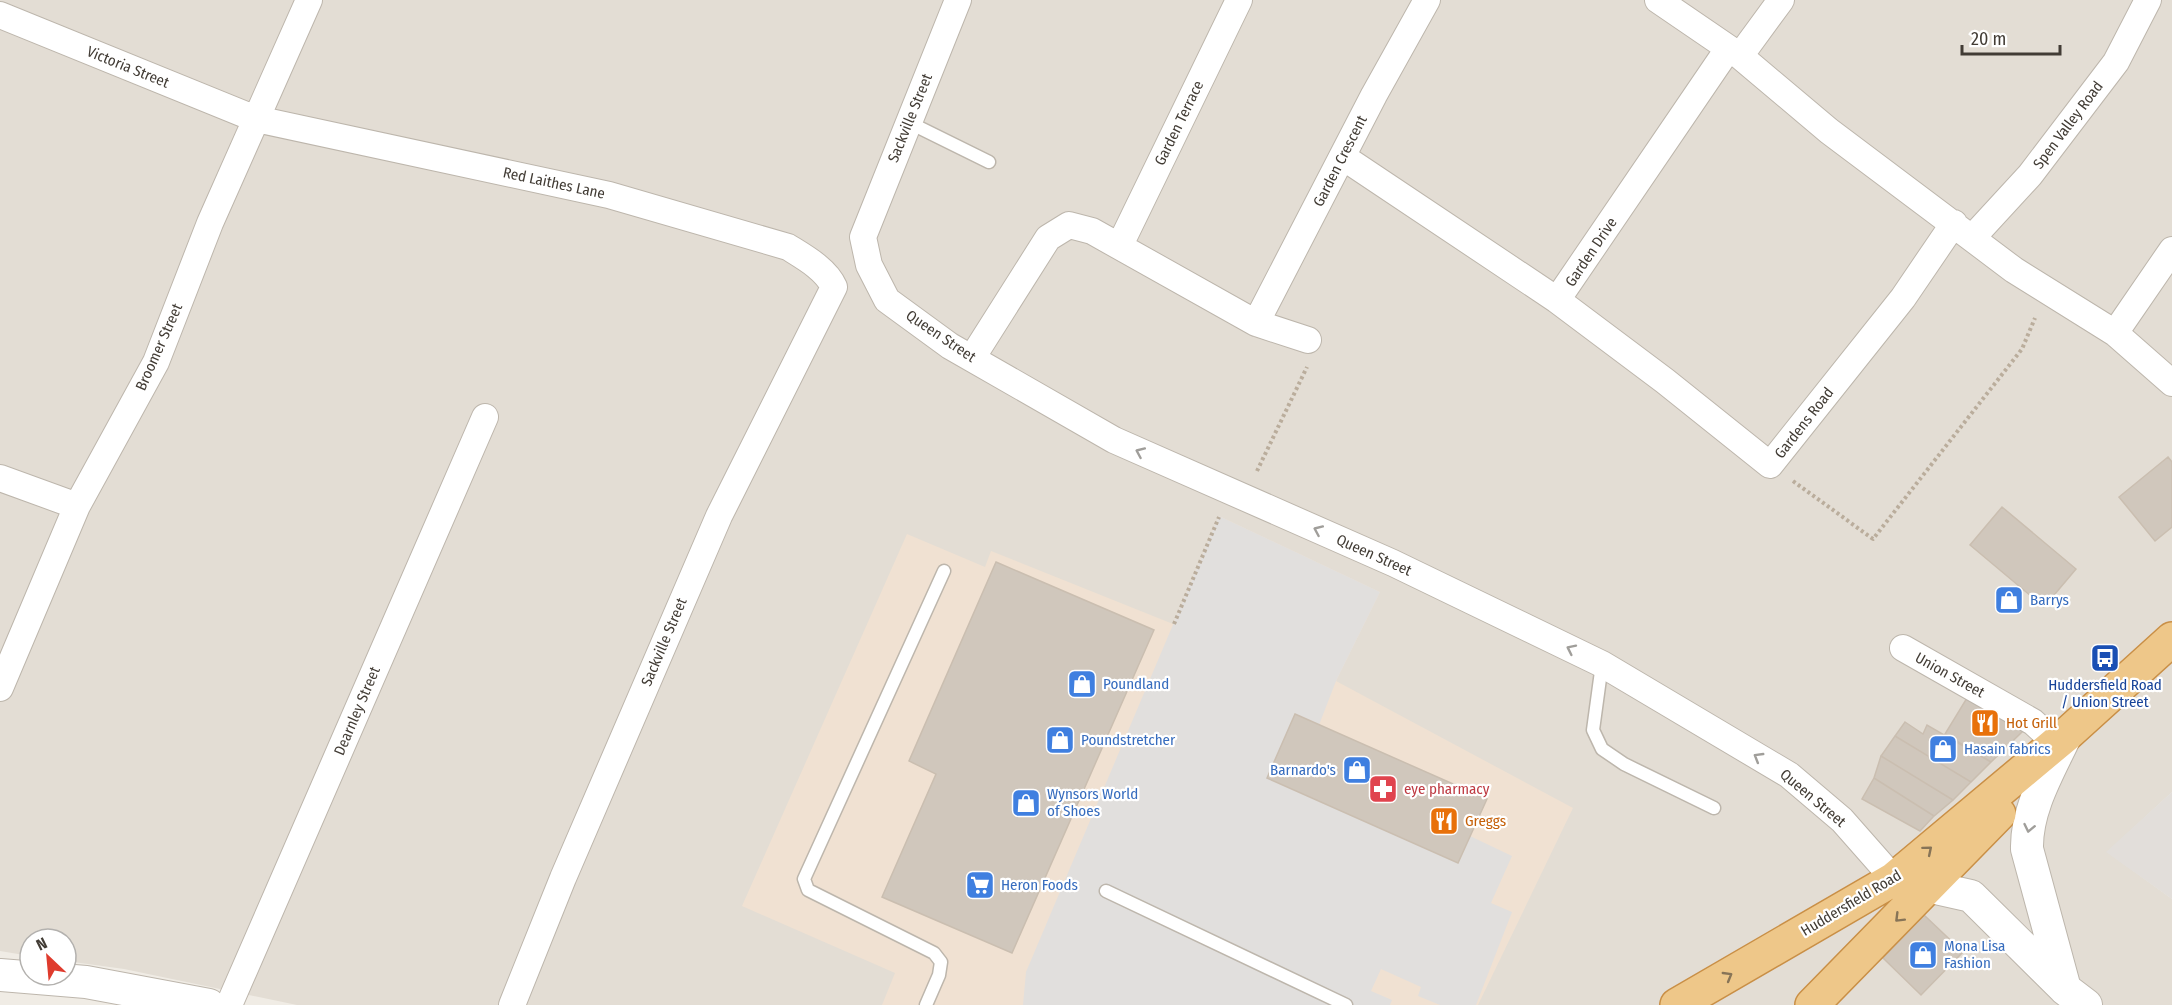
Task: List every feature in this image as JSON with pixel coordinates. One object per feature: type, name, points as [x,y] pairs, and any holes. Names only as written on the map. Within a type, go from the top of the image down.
[{"type":"highway","name":"Huddersfield Road","points":[[1692,1003],[1894,879],[2061,739],[2172,639]]},
{"type":"highway","name":"Huddersfield Road","points":[[1812,1005],[2020,791],[2061,739]]},
{"type":"street","name":"Broomer Street","points":[[0,688],[77,506],[156,362],[210,223],[309,0]]},
{"type":"street","name":"Sackville Street","points":[[863,237],[958,0]]},
{"type":"street","name":"Garden Terrace","points":[[1120,245],[1239,0]]},
{"type":"street","name":"Garden Crescent","points":[[1256,323],[1374,95],[1427,0]]},
{"type":"street","points":[[1658,0],[1734,53],[1829,131],[2014,270],[2115,333],[2172,383]]},
{"type":"street","points":[[1734,53],[1780,0]]},
{"type":"street","name":"Spen Valley Road","points":[[1963,231],[2030,175],[2116,62],[2148,0]]},
{"type":"street","name":"Victoria Street","points":[[0,15],[256,119]]},
{"type":"street","name":"Garden Drive","points":[[1343,157],[1557,300],[1734,53]]},
{"type":"street","name":"Red Laithes Lane","points":[[256,119],[632,201],[788,247],[811,262],[831,280],[834,287]]},
{"type":"street","points":[[972,358],[1047,238],[1069,225],[1092,231],[1120,245],[1256,323],[1308,340]]},
{"type":"street","name":"Gardens Road","points":[[1557,300],[1665,381],[1770,465],[1903,298],[1963,231]]},
{"type":"street","name":"Queen Street","points":[[863,237],[869,265],[887,300],[950,346],[1114,440],[1393,563],[1602,664],[1789,775],[1842,820],[1894,879]]},
{"type":"street","points":[[2115,333],[2172,250]]},
{"type":"street","name":"Sackville Street","points":[[512,1005],[563,878],[719,516],[834,287]]},
{"type":"street","name":"Dearnley Street","points":[[229,1005],[484,417]]},
{"type":"street","points":[[0,478],[77,506]]},
{"type":"street","name":"Union Street","points":[[1903,648],[2061,739]]},
{"type":"street","points":[[2061,739],[2034,804],[2026,838],[2027,849],[2076,997]]},
{"type":"street","points":[[1894,879],[1971,896],[2076,997]]},
{"type":"street","points":[[0,975],[86,982],[209,1005]]},
{"type":"lane","points":[[908,122],[989,162]]},
{"type":"lane","points":[[926,1005],[939,975],[941,962],[934,953],[808,890],[804,879],[944,571]]},
{"type":"lane","points":[[1602,664],[1593,730],[1602,749],[1624,764],[1714,808]]},
{"type":"lane","points":[[1106,891],[1346,1005]]},
{"type":"path","points":[[1770,465],[1873,539],[2022,349],[2048,291]]},
{"type":"path","points":[[1174,624],[1219,516],[1244,498],[1308,364],[1308,340]]},
{"type":"shaded area","points":[[0,0],[2172,0],[2172,792],[2107,852],[2172,899],[2172,1005],[297,1005],[124,969],[78,963],[78,927],[18,927],[18,954],[0,951]]},
{"type":"shaded area","points":[[1219,516],[1380,592],[1336,681],[1573,808],[1478,1005],[882,1005],[895,973],[742,906],[907,534],[985,567],[991,551],[1173,624]]},
{"type":"shaded area","points":[[1219,516],[1380,592],[1336,681],[1319,725],[1295,715],[1267,778],[1458,863],[1470,836],[1512,856],[1491,903],[1512,912],[1476,1005],[1440,1005],[1418,996],[1421,987],[1381,969],[1371,991],[1392,1000],[1390,1005],[1023,1005],[1026,972]]},
{"type":"shaded area","points":[[2172,792],[2172,899],[2106,852]]},
{"type":"building","points":[[2168,457],[2172,462],[2172,527],[2155,541],[2119,497]]},
{"type":"building","points":[[2002,507],[2076,569],[2044,607],[1970,545]]},
{"type":"building","points":[[996,562],[1154,630],[1012,953],[882,897],[936,774],[909,761]]},
{"type":"building","name":"Hot Grill","points":[[1970,693],[2025,729],[1991,762],[1945,734]]},
{"type":"building","points":[[1295,714],[1487,799],[1458,863],[1267,778]]},
{"type":"building","name":"Hasain fabrics","points":[[1905,722],[1923,734],[1927,725],[1991,762],[1971,782],[1895,736]]},
{"type":"building","points":[[1895,736],[1971,782],[1953,800],[1881,756]]},
{"type":"building","points":[[1881,756],[1953,800],[1934,816],[1874,778]]},
{"type":"building","points":[[1874,778],[1934,816],[1920,831],[1862,799]]},
{"type":"building","name":"Mona Lisa Fashion","points":[[1924,915],[1963,952],[1921,995],[1883,958]]},
{"type":"place","name":"Barrys","points":[[2009,600]]},
{"type":"place","name":"Huddersfield Road / Union Street","points":[[2105,658]]},
{"type":"place","name":"Poundland","points":[[1082,684]]},
{"type":"place","name":"Hot Grill","points":[[1985,723]]},
{"type":"place","name":"Poundstretcher","points":[[1060,740]]},
{"type":"place","name":"Hasain fabrics","points":[[1943,749]]},
{"type":"place","name":"Barnardo's","points":[[1357,770]]},
{"type":"place","name":"eye pharmacy","points":[[1383,789]]},
{"type":"place","name":"Wynsors World of Shoes","points":[[1026,803]]},
{"type":"place","name":"Greggs","points":[[1444,821]]},
{"type":"place","name":"Heron Foods","points":[[980,885]]},
{"type":"place","name":"Mona Lisa Fashion","points":[[1923,955]]}]
